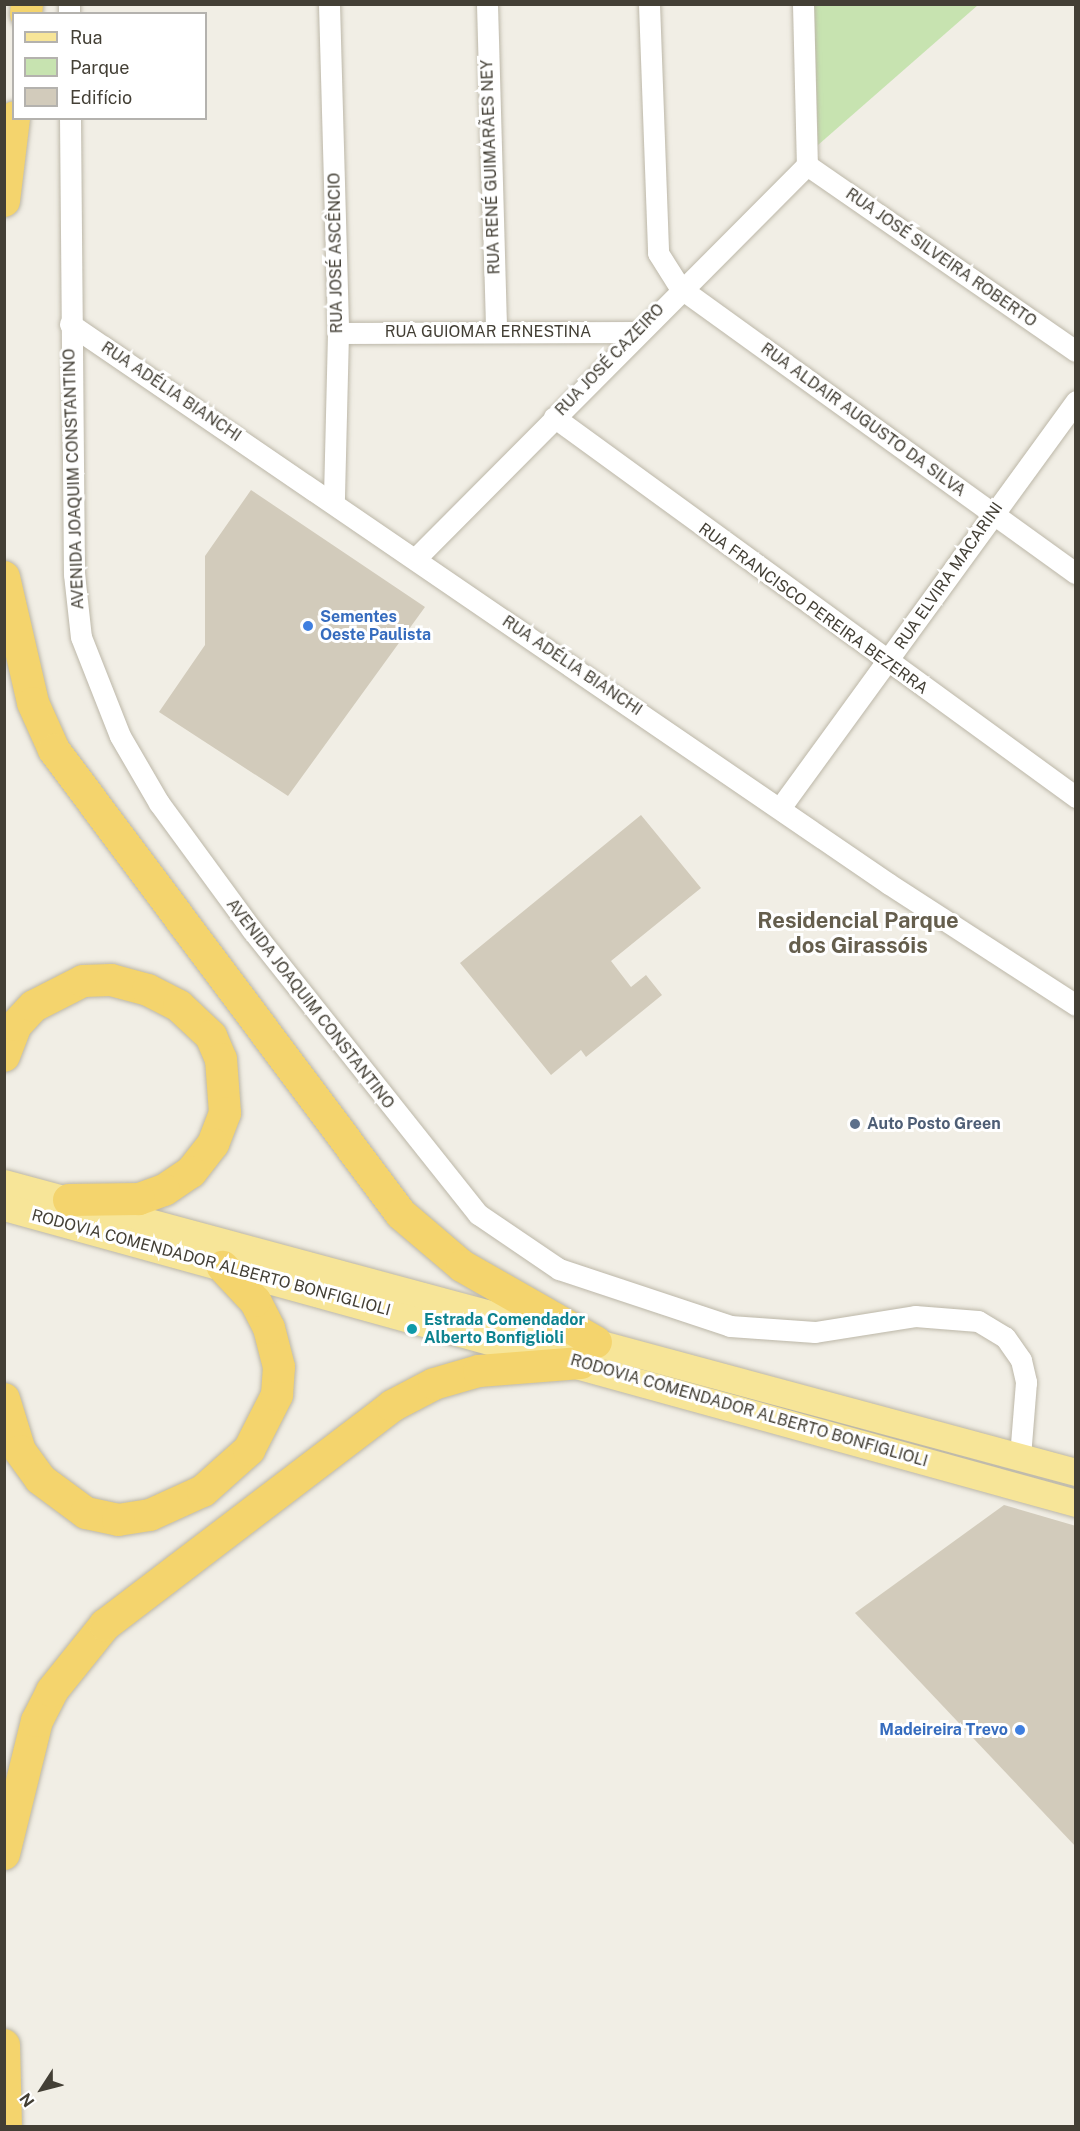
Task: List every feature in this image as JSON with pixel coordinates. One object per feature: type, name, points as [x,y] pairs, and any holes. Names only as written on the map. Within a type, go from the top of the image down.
[{"type":"highway","points":[[4,201],[14,120]]},
{"type":"highway","points":[[4,577],[33,703],[54,750],[393,1204],[462,1266],[589,1352]]},
{"type":"highway","points":[[4,1056],[16,1025],[34,1006],[83,981],[111,980],[148,990],[179,1006],[211,1036],[221,1059],[225,1113],[213,1144],[191,1172],[164,1190],[139,1199],[69,1200]]},
{"type":"highway","points":[[4,1399],[20,1451],[40,1479],[86,1513],[118,1520],[150,1515],[203,1491],[249,1450],[277,1395],[279,1367],[269,1328],[255,1301],[223,1267]]},
{"type":"highway","points":[[4,1854],[37,1722],[52,1691],[105,1625],[392,1406],[434,1384],[479,1371],[589,1352]]},
{"type":"highway","points":[[4,2044],[6,2127]]},
{"type":"main road","name":"RODOVIA COMENDADOR ALBERTO BONFIGLIOLI","points":[[4,1183],[589,1352],[1076,1503]]},
{"type":"main road","name":"RODOVIA COMENDADOR ALBERTO BONFIGLIOLI","points":[[4,1207],[223,1267],[589,1352],[1076,1472]]},
{"type":"street","name":"RUA JOSÉ ASCÊNCIO","points":[[329,4],[338,333],[334,502]]},
{"type":"street","name":"RUA RENÉ GUIMARÃES NEY","points":[[487,4],[496,329]]},
{"type":"street","points":[[649,4],[658,253],[680,288]]},
{"type":"street","points":[[803,4],[807,165]]},
{"type":"street","name":"AVENIDA JOAQUIM CONSTANTINO","points":[[70,120],[74,574],[81,637],[96,682],[159,803],[452,1186],[478,1214],[559,1269],[730,1326],[815,1332],[915,1316],[978,1321],[1005,1337],[1021,1360],[1026,1382],[1020,1457]]},
{"type":"street","name":"RUA JOSÉ CAZEIRO","points":[[415,559],[680,288],[807,165]]},
{"type":"street","name":"RUA JOSÉ SILVEIRA ROBERTO","points":[[807,165],[1076,351]]},
{"type":"street","name":"RUA ALDAIR AUGUSTO DA SILVA","points":[[680,288],[1076,574]]},
{"type":"street","name":"RUA ADÉLIA BIANCHI","points":[[70,324],[780,808],[1076,1005]]},
{"type":"street","name":"RUA GUIOMAR ERNESTINA","points":[[338,333],[496,329],[638,332]]},
{"type":"street","name":"RUA ELVIRA MACARINI","points":[[780,808],[887,665],[1076,401]]},
{"type":"street","name":"RUA FRANCISCO PEREIRA BEZERRA","points":[[554,417],[887,665],[1076,798]]},
{"type":"green space","points":[[814,4],[978,4],[978,5],[818,145]]},
{"type":"building","name":"Sementes Oeste Paulista","points":[[251,490],[425,607],[288,796],[159,712],[205,645],[205,556]]},
{"type":"building","points":[[641,815],[701,888],[611,961],[631,987],[646,975],[662,995],[586,1057],[581,1050],[551,1075],[460,963]]},
{"type":"building","name":"Madeireira Trevo","points":[[1004,1505],[1076,1526],[1076,1847],[855,1613]]},
{"type":"place","name":"Sementes Oeste Paulista","points":[[308,626]]},
{"type":"place","name":"Auto Posto Green","points":[[855,1124]]},
{"type":"place","name":"Estrada Comendador Alberto Bonfiglioli","points":[[412,1329]]},
{"type":"place","name":"Madeireira Trevo","points":[[1020,1730]]},
{"type":"district","name":"Residencial Parque dos Girassóis","points":[[858,932]]}]
